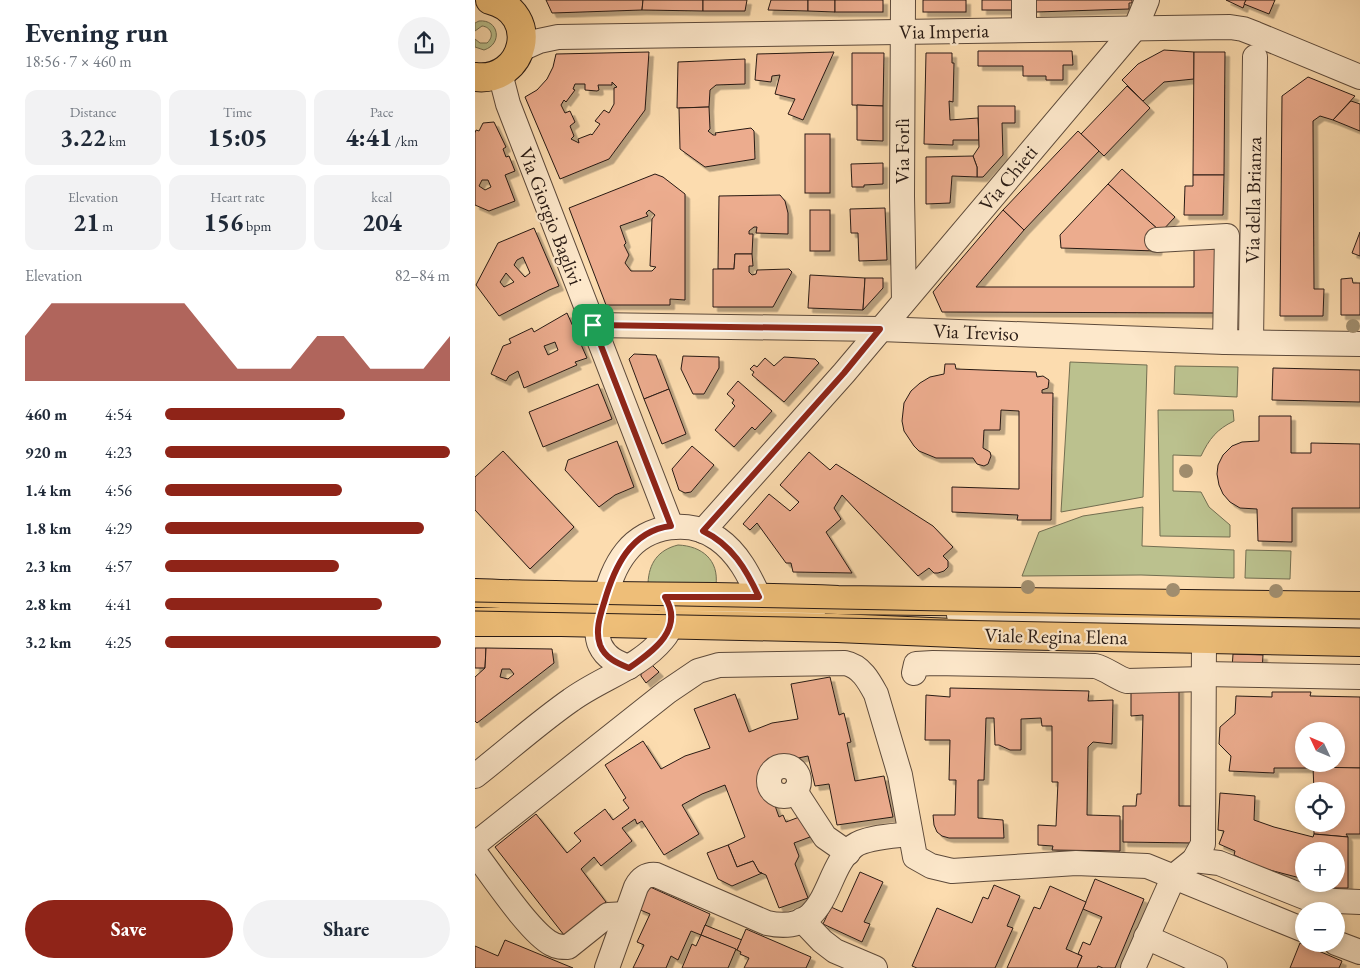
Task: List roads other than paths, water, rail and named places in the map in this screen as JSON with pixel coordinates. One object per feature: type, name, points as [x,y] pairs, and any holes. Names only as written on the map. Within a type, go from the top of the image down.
[{"type":"main road","points":[[481,82],[514,61],[521,49],[522,34],[519,8],[505,6],[490,0]]},
{"type":"main road","points":[[475,593],[602,610],[756,612]]},
{"type":"main road","name":"Viale Regina Elena","points":[[756,612],[838,600],[1360,606]]},
{"type":"main road","points":[[475,622],[561,622],[602,610]]},
{"type":"main road","name":"Viale Regina Elena","points":[[756,612],[837,628],[1001,635],[1360,642]]},
{"type":"street","name":"Via Forlì","points":[[903,0],[903,301]]},
{"type":"street","points":[[1024,0],[1024,30]]},
{"type":"street","name":"Via Chieti","points":[[703,531],[844,373],[1136,27],[1147,0]]},
{"type":"street","name":"Via Imperia","points":[[521,49],[539,41],[558,37],[1230,27],[1243,29],[1360,77]]},
{"type":"street","name":"Via della Brianza","points":[[1251,342],[1255,57]]},
{"type":"street","name":"Via Giorgio Baglivi","points":[[481,82],[508,104],[671,526]]},
{"type":"street","points":[[1157,240],[1227,236],[1225,342]]},
{"type":"street","name":"Via Treviso","points":[[593,325],[880,329],[1225,342],[1360,344]]},
{"type":"street","points":[[629,668],[616,662],[605,652],[599,641],[602,610],[614,572],[627,551],[645,537],[665,527],[688,526],[717,538],[735,555],[749,575],[756,612]]},
{"type":"street","points":[[475,606],[602,610]]},
{"type":"street","points":[[475,776],[571,700],[595,685],[629,668],[643,658],[668,632],[669,611]]},
{"type":"street","name":"Viale Regina Elena","points":[[756,612],[1360,623]]},
{"type":"street","points":[[1133,968],[1173,876],[1194,860],[1203,844],[1204,639]]},
{"type":"street","points":[[475,844],[682,682],[707,668],[719,665],[740,664],[838,662],[851,664],[859,670],[876,694],[900,774],[915,858],[931,866],[952,871],[1075,862],[1147,866],[1295,926]]},
{"type":"street","points":[[914,673],[916,664],[933,663],[1095,666],[1104,668],[1117,678],[1127,681],[1204,677],[1360,678]]},
{"type":"street","points":[[795,791],[825,837],[848,853]]},
{"type":"street","points":[[607,968],[639,881],[643,877],[651,874],[656,875],[767,923],[775,925],[787,924],[802,920],[819,906],[839,866],[851,848],[863,841],[910,834]]},
{"type":"street","points":[[475,853],[533,928],[552,944],[567,947],[608,915],[626,914]]},
{"type":"street","points":[[1194,860],[1219,863],[1305,897],[1328,902]]},
{"type":"street","points":[[1345,902],[1360,902]]},
{"type":"street","points":[[1345,910],[1360,918]]},
{"type":"street","points":[[802,920],[822,941],[835,951],[875,968]]},
{"type":"street","points":[[1146,937],[1215,968]]},
{"type":"street","points":[[1345,946],[1360,952]]},
{"type":"tram line","points":[[475,602],[1360,619]]},
{"type":"tram line","points":[[475,611],[1360,628]]}]
